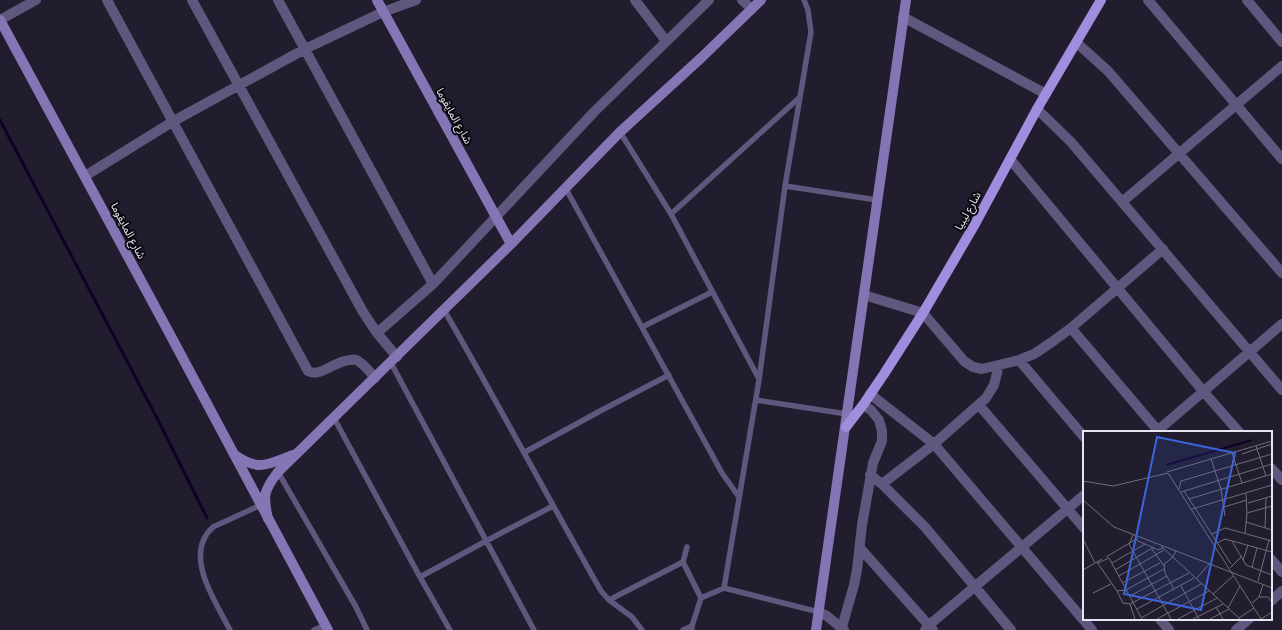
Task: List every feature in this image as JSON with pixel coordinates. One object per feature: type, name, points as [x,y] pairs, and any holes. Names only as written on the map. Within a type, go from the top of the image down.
[{"type":"main road","name":"شارع المايقوما","points":[[377,0],[511,244]]},
{"type":"main road","points":[[268,519],[265,494],[267,486],[278,472],[511,244],[620,132],[761,0]]},
{"type":"main road","points":[[816,630],[906,0]]},
{"type":"main road","name":"شارع ليبيا","points":[[846,427],[863,405],[923,313],[975,224],[1037,109],[1101,0]]},
{"type":"main road","name":"شارع المايقوما","points":[[0,20],[179,349],[326,628]]},
{"type":"main road","points":[[234,454],[244,462],[261,466],[296,455]]},
{"type":"street","points":[[0,20],[36,0]]},
{"type":"street","points":[[107,0],[308,371],[318,373],[346,360],[356,360],[375,378]]},
{"type":"street","points":[[192,0],[363,312],[394,360]]},
{"type":"street","points":[[278,0],[433,284]]},
{"type":"street","points":[[85,176],[172,122],[238,85],[306,49],[383,12],[416,0]]},
{"type":"street","points":[[635,0],[666,41]]},
{"type":"street","points":[[377,334],[433,284],[595,111],[709,0]]},
{"type":"street","points":[[742,0],[752,9]]},
{"type":"street","points":[[1148,0],[1282,159]]},
{"type":"street","points":[[1247,0],[1282,42]]},
{"type":"street","points":[[903,17],[1046,94]]},
{"type":"street","points":[[1077,43],[1108,71],[1282,272]]},
{"type":"street","points":[[1122,202],[1282,66]]},
{"type":"street","points":[[1037,109],[1071,142],[1282,390]]},
{"type":"street","points":[[1010,159],[1203,391],[1238,431]]},
{"type":"street","points":[[864,296],[923,313],[964,361],[973,367],[982,369],[1019,360],[1034,354],[1071,328],[1163,249]]},
{"type":"street","points":[[1159,431],[1203,391],[1282,324]]},
{"type":"street","points":[[1071,328],[1157,431]]},
{"type":"street","points":[[1019,360],[1083,436]]},
{"type":"street","points":[[882,484],[934,444],[986,398],[994,385],[999,365]]},
{"type":"street","points":[[870,394],[934,444],[1083,620]]},
{"type":"street","points":[[819,612],[827,616],[843,629],[854,585],[870,475],[882,441],[882,431],[879,420],[871,410],[863,405]]},
{"type":"street","points":[[979,405],[1083,527]]},
{"type":"street","points":[[1272,469],[1282,480]]},
{"type":"street","points":[[870,475],[882,484],[925,527],[1011,630]]},
{"type":"street","points":[[860,548],[929,628],[974,587],[1083,496]]},
{"type":"street","points":[[1272,560],[1282,572]]},
{"type":"street","points":[[1272,600],[1282,591]]},
{"type":"street","points":[[1083,620],[1092,630]]},
{"type":"street","points":[[1161,620],[1169,630]]},
{"type":"street","points":[[1236,630],[1246,623]]},
{"type":"lane","points":[[724,588],[756,400],[785,186],[811,32],[808,10],[804,0]]},
{"type":"lane","points":[[671,214],[800,97]]},
{"type":"lane","points":[[620,132],[671,214],[759,380]]},
{"type":"lane","points":[[785,186],[877,200]]},
{"type":"lane","points":[[566,189],[722,473],[739,497]]},
{"type":"lane","points":[[642,327],[712,292]]},
{"type":"lane","points":[[444,310],[525,452],[553,506],[601,591],[632,617],[642,630]]},
{"type":"lane","points":[[394,360],[534,630]]},
{"type":"lane","points":[[525,452],[669,375]]},
{"type":"lane","points":[[756,400],[847,414]]},
{"type":"lane","points":[[334,418],[449,628],[443,630]]},
{"type":"lane","points":[[278,472],[356,607],[367,630]]},
{"type":"lane","points":[[230,630],[207,586],[202,571],[200,554],[203,540],[213,527],[260,505]]},
{"type":"lane","points":[[420,577],[486,540],[553,506]]},
{"type":"lane","points":[[683,630],[692,628],[701,598],[683,562],[687,547]]},
{"type":"lane","points":[[610,600],[683,562]]},
{"type":"lane","points":[[701,598],[724,588],[819,612]]},
{"type":"lane","points":[[314,630],[326,628]]},
{"type":"waterway","points":[[0,120],[158,420],[207,518]]}]
